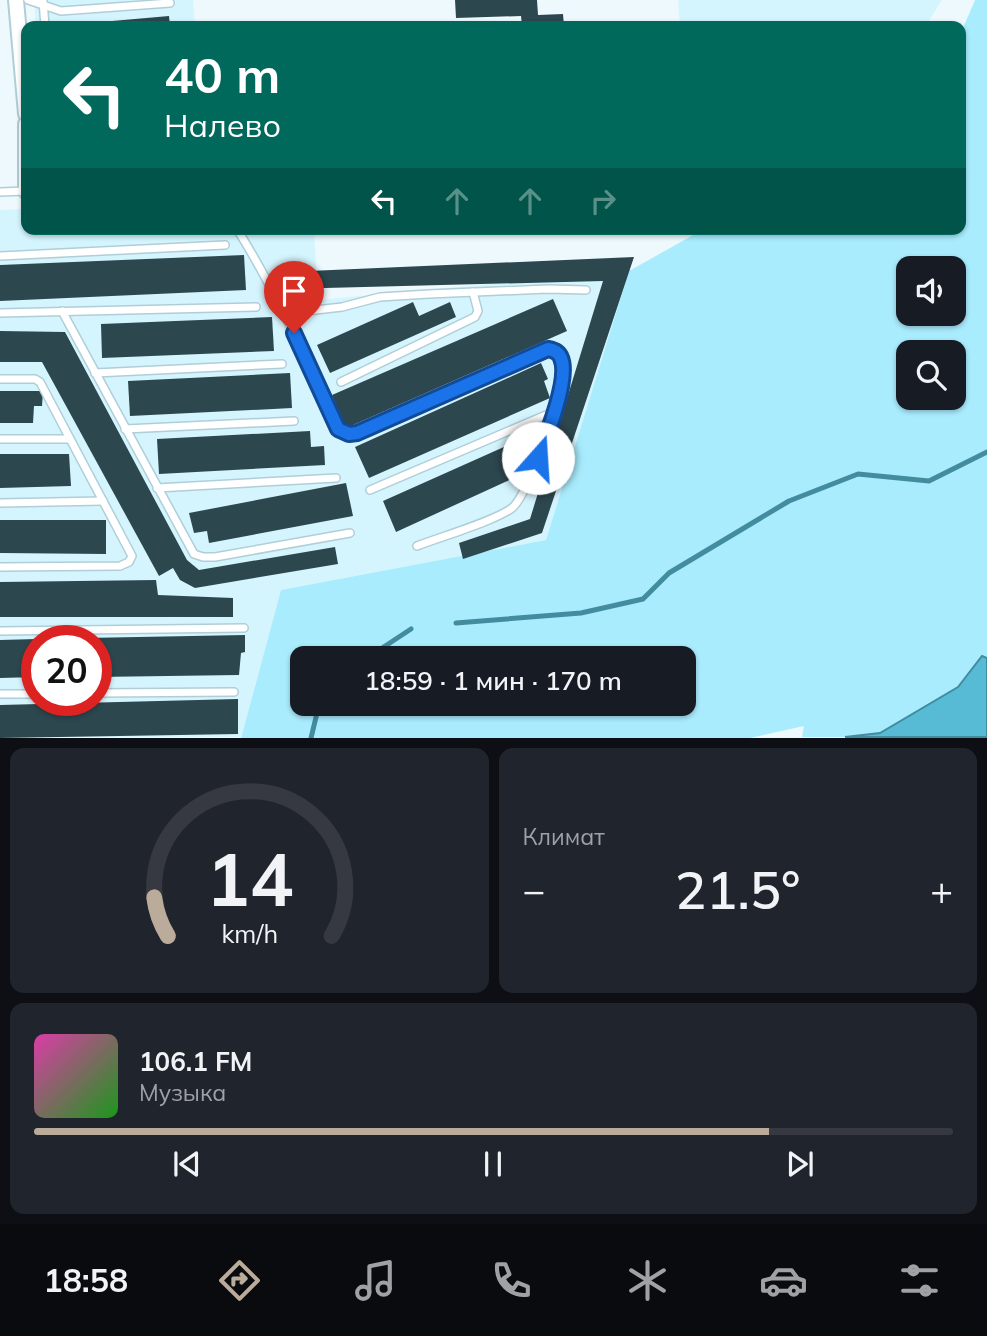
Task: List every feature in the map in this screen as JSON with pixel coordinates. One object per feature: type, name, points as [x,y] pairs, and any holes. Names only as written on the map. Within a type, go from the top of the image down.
[{"type":"street","points":[[16,0],[21,57]]},
{"type":"lane","points":[[28,0],[43,2],[61,11],[170,3]]},
{"type":"lane","points":[[43,2],[44,21]]},
{"type":"lane","points":[[0,192],[21,191]]},
{"type":"lane","points":[[241,235],[264,271],[338,429],[343,432],[357,433],[548,349],[561,356],[564,370],[545,441],[528,483],[514,506],[506,512],[417,546]]},
{"type":"lane","points":[[0,256],[225,245]]},
{"type":"lane","points":[[282,306],[307,311],[342,307],[380,297],[547,289],[586,290]]},
{"type":"lane","points":[[341,382],[475,317],[478,311],[473,292]]},
{"type":"lane","points":[[0,313],[256,307]]},
{"type":"lane","points":[[62,311],[191,550],[203,557],[215,557],[350,533]]},
{"type":"lane","points":[[95,373],[282,364]]},
{"type":"lane","points":[[0,379],[38,380],[131,551],[131,559],[120,566],[0,567]]},
{"type":"lane","points":[[370,490],[553,412]]},
{"type":"lane","points":[[125,429],[294,421]]},
{"type":"lane","points":[[0,439],[70,439]]},
{"type":"lane","points":[[157,488],[336,478]]},
{"type":"lane","points":[[0,503],[103,501]]},
{"type":"lane","points":[[0,631],[244,628]]},
{"type":"lane","points":[[112,693],[234,692]]},
{"type":"lane","points":[[0,694],[21,694]]},
{"type":"shaded area","points":[[34,0],[193,0],[195,21],[36,21]]},
{"type":"shaded area","points":[[678,0],[942,0],[929,21],[680,21]]},
{"type":"shaded area","points":[[975,0],[987,0],[987,737],[802,737],[804,726],[750,738],[241,738],[281,590],[546,540],[629,271],[693,235],[966,235],[966,21]]},
{"type":"shaded area","points":[[21,209],[21,235],[314,235],[318,300],[629,271],[546,540],[281,590],[241,737],[0,737],[0,210]]},
{"type":"shaded area","points":[[982,656],[987,658],[987,737],[845,737],[880,733],[958,687]]},
{"type":"building","points":[[455,0],[537,0],[538,15],[563,14],[564,21],[522,21],[521,16],[456,18]]},
{"type":"building","points":[[169,16],[170,21],[112,21]]},
{"type":"building","points":[[244,255],[246,290],[0,301],[0,265]]},
{"type":"building","points":[[634,257],[542,533],[463,559],[459,543],[530,519],[603,281],[286,289],[286,272]]},
{"type":"building","points":[[553,299],[567,331],[346,428],[332,395]]},
{"type":"building","points":[[413,302],[419,316],[450,302],[456,317],[330,373],[317,345]]},
{"type":"building","points":[[272,317],[274,351],[102,358],[101,324]]},
{"type":"building","points":[[0,331],[65,332],[187,560],[199,570],[335,547],[338,564],[195,588],[180,580],[173,568],[159,576],[42,362],[0,362]]},
{"type":"building","points":[[541,363],[548,379],[544,381],[550,398],[369,478],[355,447]]},
{"type":"building","points":[[290,373],[292,408],[130,416],[128,381]]},
{"type":"building","points":[[0,391],[43,391],[42,406],[34,406],[33,423],[0,423]]},
{"type":"building","points":[[310,431],[311,447],[324,446],[325,465],[159,474],[157,439]]},
{"type":"building","points":[[524,438],[531,454],[510,464],[516,477],[396,532],[383,501]]},
{"type":"building","points":[[0,454],[69,454],[71,486],[0,488]]},
{"type":"building","points":[[346,483],[353,516],[209,543],[207,531],[194,533],[189,513]]},
{"type":"building","points":[[0,520],[106,520],[106,554],[0,553]]},
{"type":"building","points":[[156,580],[158,595],[233,598],[233,617],[0,617],[0,582]]},
{"type":"building","points":[[245,635],[245,652],[241,653],[239,675],[112,677],[112,637]]},
{"type":"building","points":[[21,639],[21,677],[0,678],[0,640]]},
{"type":"building","points":[[238,699],[238,734],[0,738],[0,705],[21,704],[21,716],[112,716],[112,702]]},
{"type":"waterway","points":[[456,623],[581,613],[643,599],[669,573],[789,501],[858,474],[929,481],[987,452]]},
{"type":"waterway","points":[[385,646],[411,629]]},
{"type":"waterway","points":[[311,738],[316,716]]},
{"type":"route","points":[[294,333],[338,429],[349,434],[357,433],[548,349],[555,351],[561,356],[564,370],[538,458]]}]
